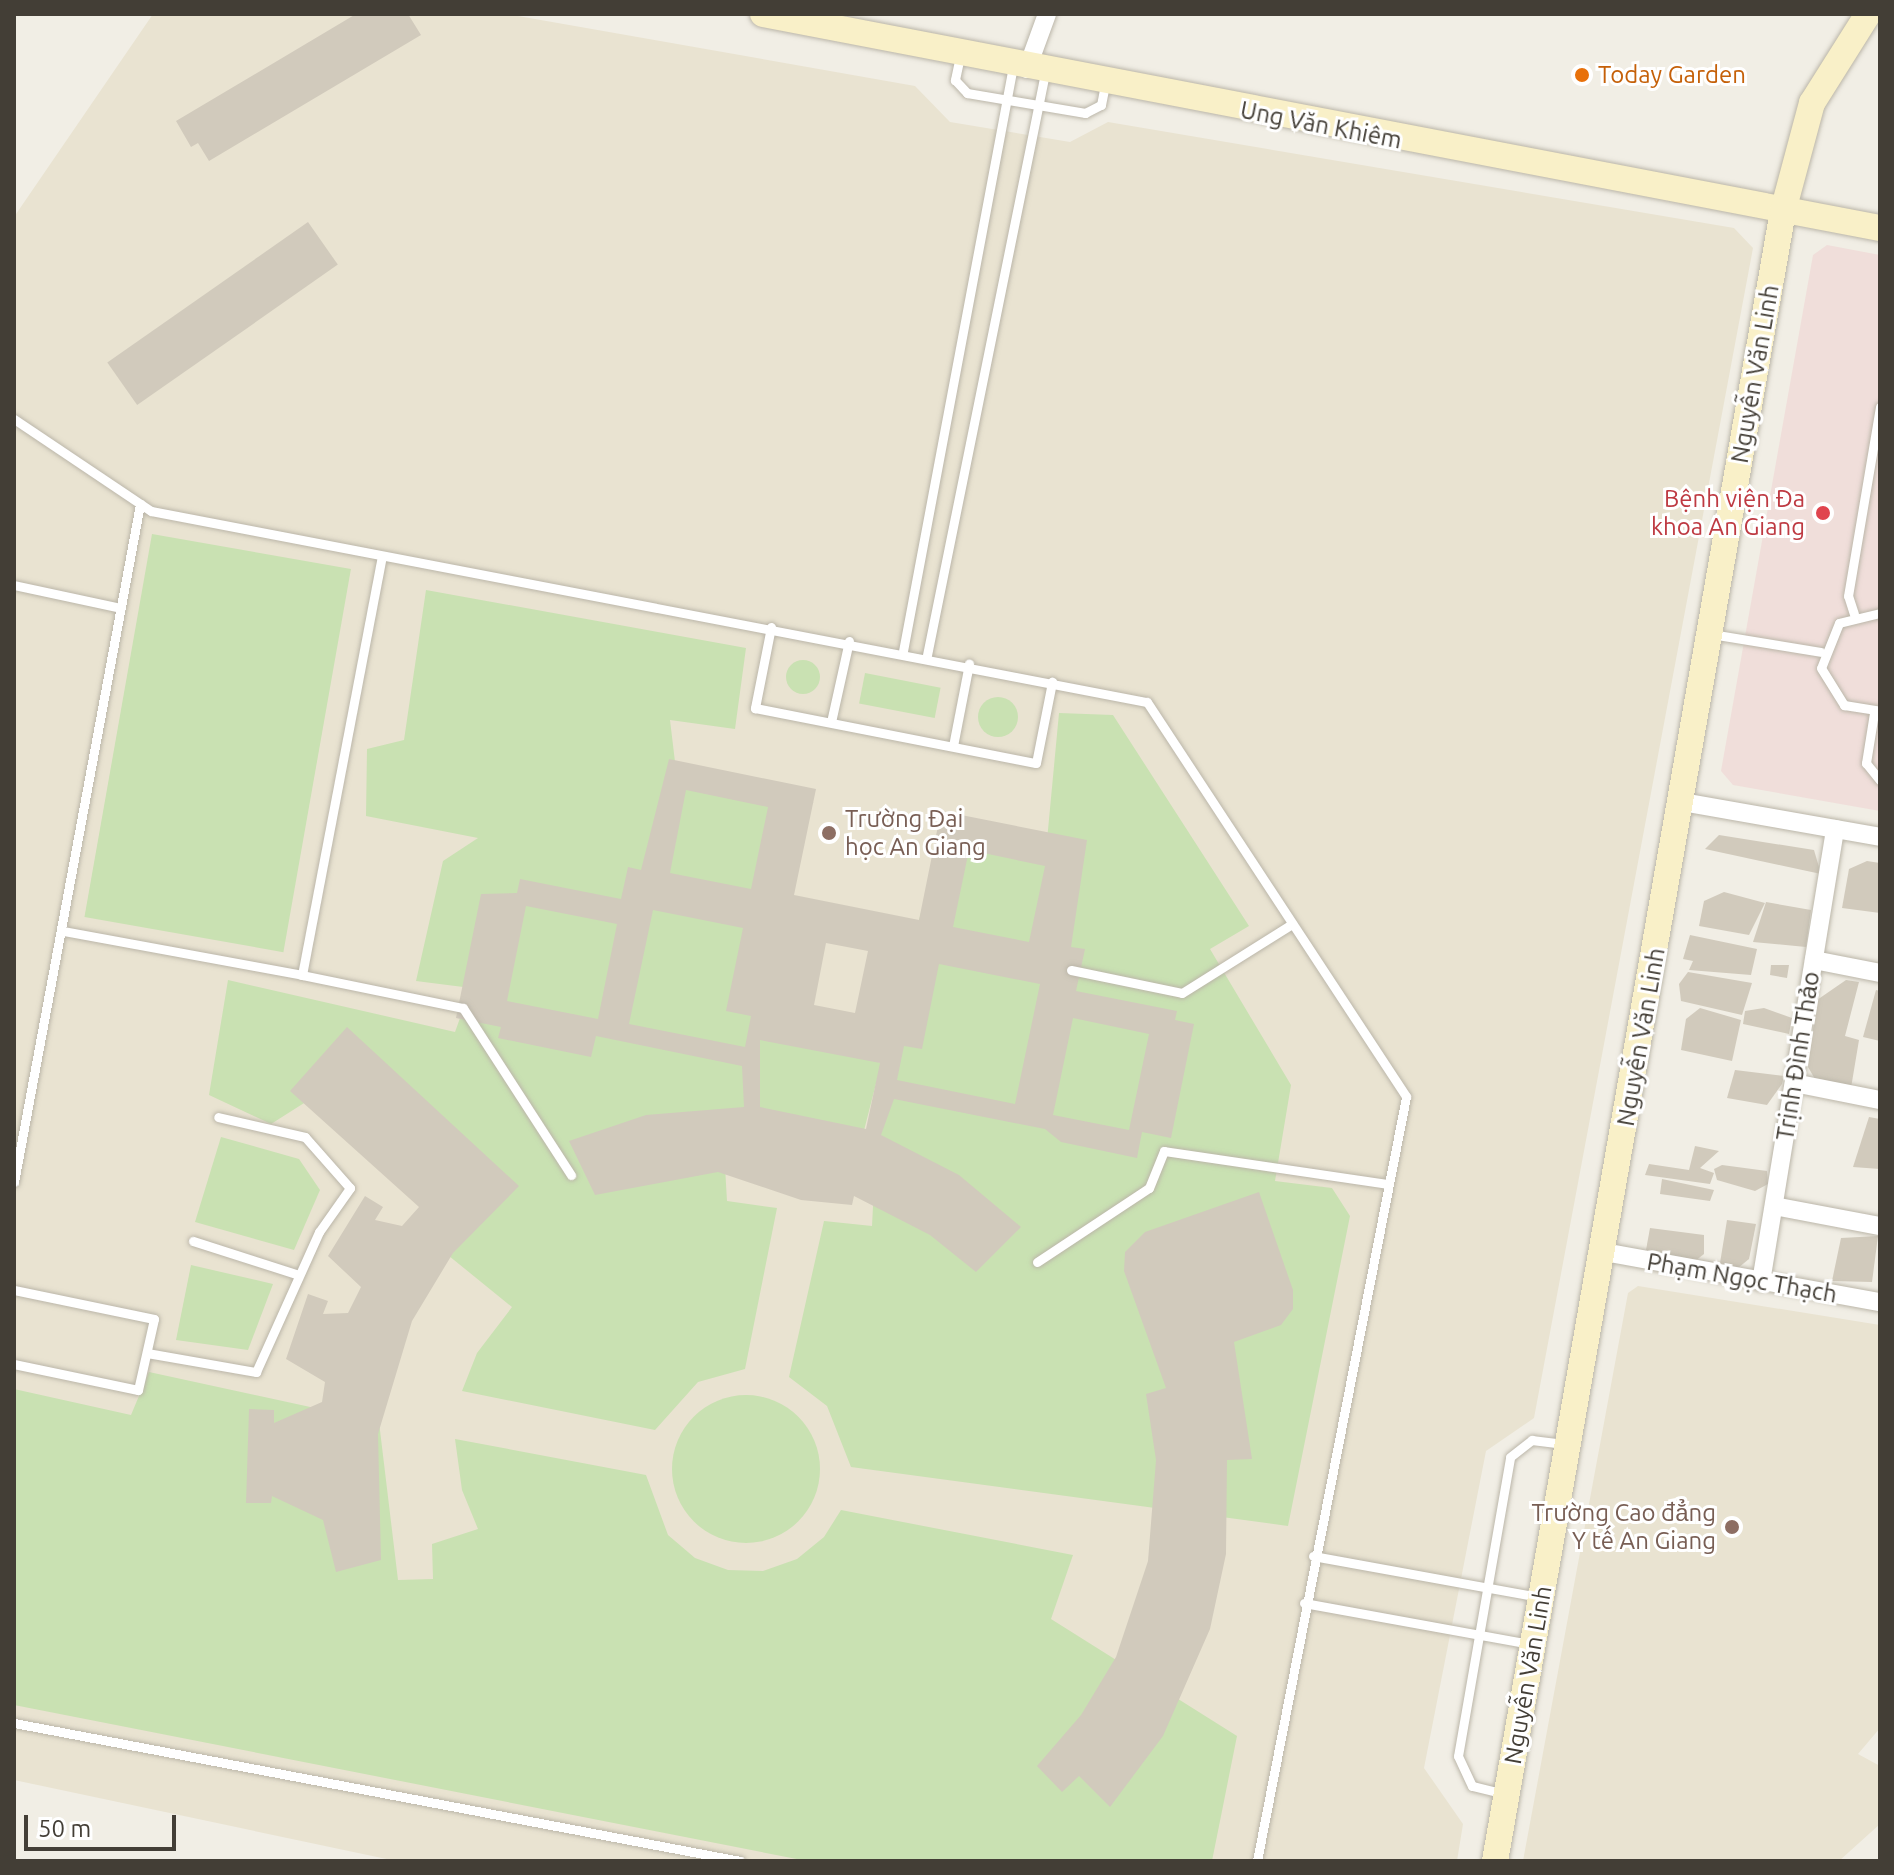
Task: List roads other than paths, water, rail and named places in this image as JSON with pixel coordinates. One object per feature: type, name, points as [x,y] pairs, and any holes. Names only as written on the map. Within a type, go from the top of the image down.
[{"type":"street","name":"Ung Văn Khiêm","points":[[763,14],[1105,85],[1880,228]]},
{"type":"street","points":[[1028,69],[1047,14]]},
{"type":"street","name":"Nguyễn Văn Linh","points":[[1495,1861],[1604,1252],[1783,211],[1812,103],[1868,14]]},
{"type":"street","points":[[1682,802],[1880,837]]},
{"type":"street","name":"Trịnh Đình Thảo","points":[[1761,1282],[1835,829]]},
{"type":"street","points":[[1814,960],[1880,973]]},
{"type":"street","points":[[1794,1083],[1880,1100]]},
{"type":"street","points":[[1774,1206],[1880,1226]]},
{"type":"street","name":"Phạm Ngọc Thạch","points":[[1604,1252],[1880,1302]]},
{"type":"lane","points":[[960,56],[955,80],[967,93],[1085,113],[1101,105],[1105,85]]},
{"type":"lane","points":[[903,651],[1007,100],[1028,69]]},
{"type":"lane","points":[[927,655],[1038,105],[1028,69]]},
{"type":"lane","points":[[1854,614],[1848,596],[1880,407]]},
{"type":"lane","points":[[14,419],[140,504],[382,557],[927,655],[1147,702],[1406,1097],[1313,1556],[1257,1861]]},
{"type":"lane","points":[[14,1182],[140,504]]},
{"type":"lane","points":[[302,975],[382,557]]},
{"type":"lane","points":[[14,585],[121,608]]},
{"type":"lane","points":[[1880,613],[1854,614],[1828,636],[1821,652],[1832,695],[1877,712],[1866,763],[1880,780]]},
{"type":"lane","points":[[771,627],[755,708],[1036,763],[1052,682]]},
{"type":"lane","points":[[1711,634],[1821,652]]},
{"type":"lane","points":[[831,722],[849,641]]},
{"type":"lane","points":[[953,746],[969,664]]},
{"type":"lane","points":[[1071,970],[1182,993],[1292,924]]},
{"type":"lane","points":[[63,931],[463,1008],[571,1175]]},
{"type":"lane","points":[[147,1353],[256,1372],[299,1275],[350,1188],[305,1137],[218,1117]]},
{"type":"lane","points":[[1037,1262],[1149,1188],[1164,1151],[1388,1184]]},
{"type":"lane","points":[[193,1241],[299,1275]]},
{"type":"lane","points":[[14,1290],[154,1319],[138,1390],[14,1364]]},
{"type":"lane","points":[[1507,1795],[1472,1786],[1458,1756],[1478,1635],[1510,1457],[1532,1440],[1570,1444]]},
{"type":"lane","points":[[1313,1556],[1542,1597]]},
{"type":"lane","points":[[1304,1603],[1534,1645]]},
{"type":"lane","points":[[14,1723],[740,1861]]},
{"type":"place","name":"Today Garden","points":[[1582,75]]},
{"type":"place","name":"Bệnh viện Đa khoa An Giang","points":[[1823,513]]},
{"type":"place","name":"Trường Đại học An Giang","points":[[829,833]]},
{"type":"place","name":"Trường Cao đẳng Y tế An Giang","points":[[1732,1527]]}]
